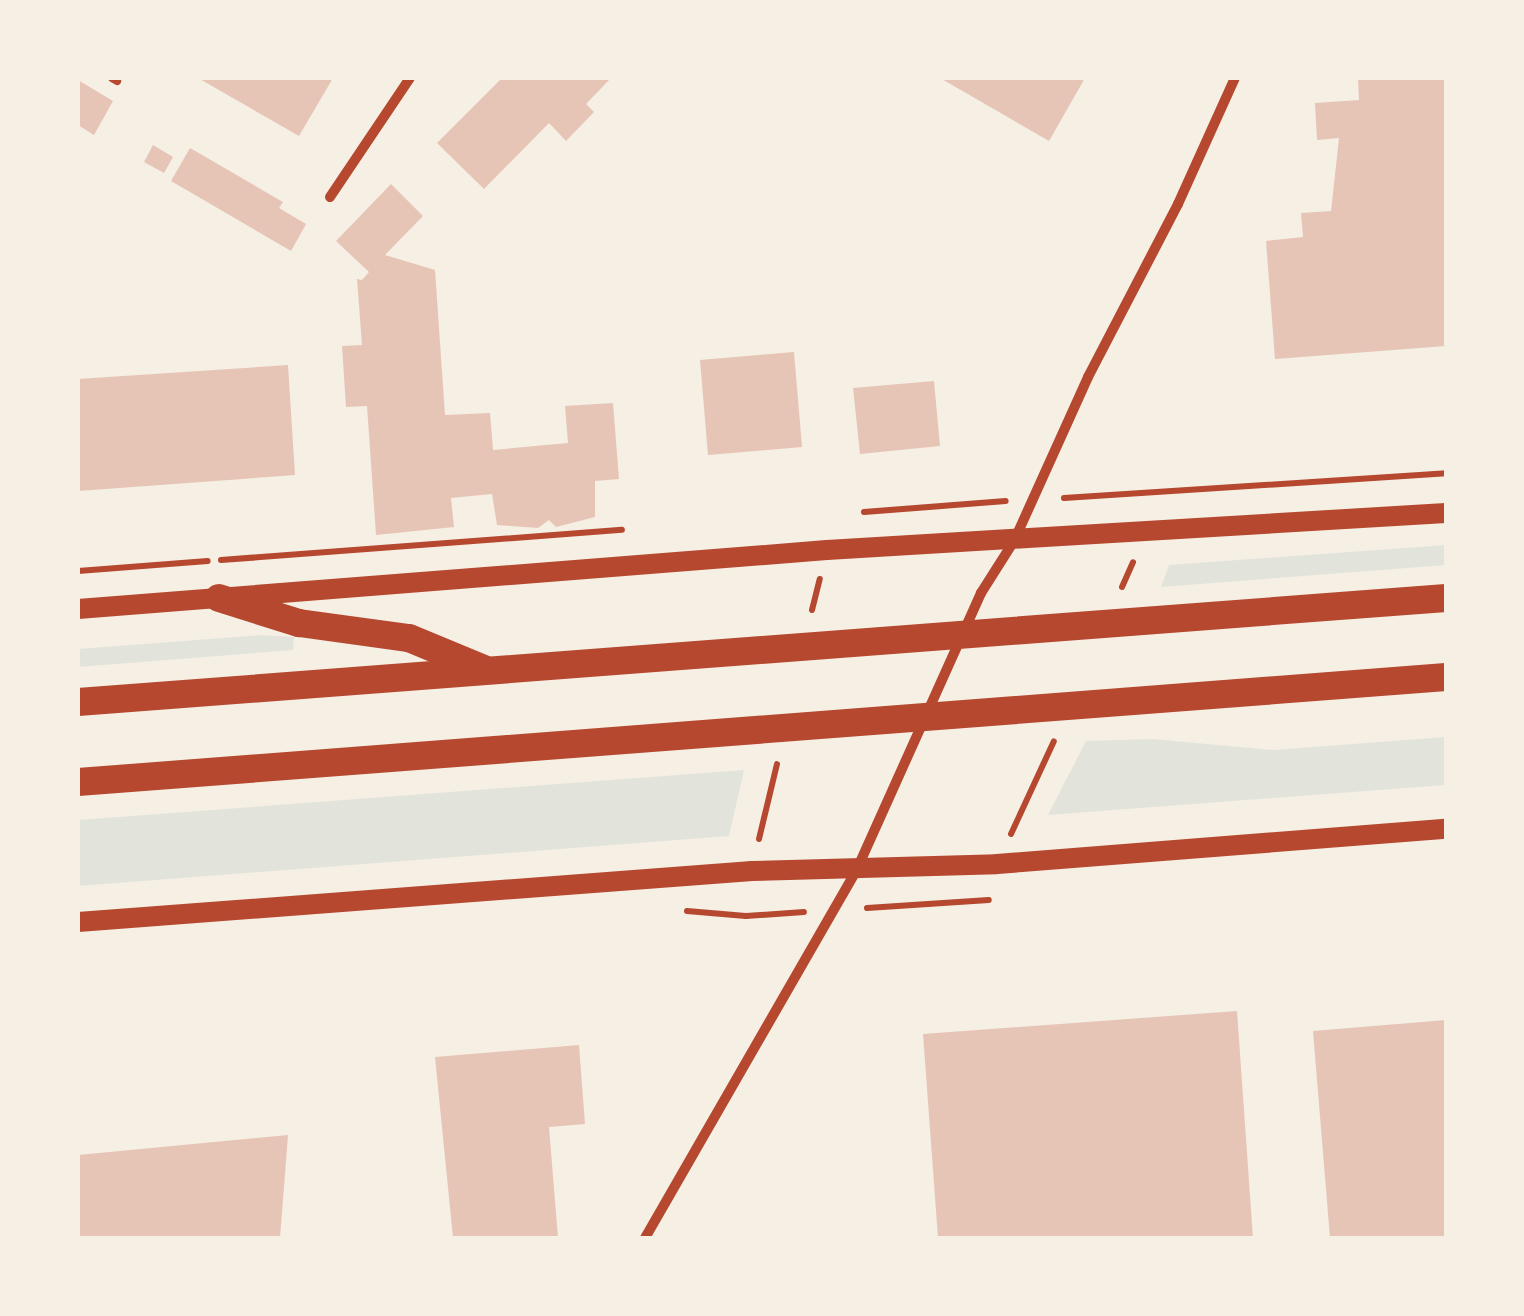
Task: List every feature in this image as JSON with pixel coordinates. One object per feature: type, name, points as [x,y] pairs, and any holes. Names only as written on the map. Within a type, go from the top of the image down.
[{"type":"highway","points":[[219,598],[300,623],[409,638],[490,671]]},
{"type":"highway","points":[[78,702],[1446,598]]},
{"type":"highway","points":[[78,782],[1446,677]]},
{"type":"main road","points":[[78,608],[827,550],[1446,513]]},
{"type":"main road","points":[[78,922],[735,872],[997,864],[1446,829]]},
{"type":"street","points":[[330,197],[410,78]]},
{"type":"street","points":[[645,1238],[858,869],[981,593],[1035,499],[1088,378],[1178,204],[1235,78]]},
{"type":"path","points":[[851,513],[1446,473]]},
{"type":"path","points":[[78,571],[634,529]]},
{"type":"path","points":[[746,916],[986,900]]},
{"type":"shaded area","points":[[1446,545],[1446,565],[1161,587],[1169,565]]},
{"type":"shaded area","points":[[261,635],[294,637],[293,650],[78,667],[78,649]]},
{"type":"shaded area","points":[[1446,737],[1446,785],[1048,815],[1086,741],[1152,739],[1273,750]]},
{"type":"shaded area","points":[[744,770],[729,836],[78,886],[78,820]]},
{"type":"building","points":[[198,78],[333,78],[299,136]]},
{"type":"building","points":[[502,78],[611,78],[586,104],[594,112],[566,141],[549,123],[484,189],[437,143]]},
{"type":"building","points":[[940,78],[1085,78],[1049,141]]},
{"type":"building","points":[[1358,78],[1446,78],[1446,346],[1275,359],[1266,241],[1303,237],[1301,213],[1331,211],[1339,138],[1317,140],[1315,103],[1359,100]]},
{"type":"building","points":[[78,80],[113,101],[94,135],[78,125]]},
{"type":"building","points":[[153,145],[173,157],[164,173],[144,162]]},
{"type":"building","points":[[190,148],[283,202],[279,208],[306,224],[291,251],[171,181]]},
{"type":"building","points":[[391,184],[423,216],[385,255],[435,270],[445,415],[490,413],[493,450],[568,443],[565,406],[613,403],[619,479],[595,481],[595,517],[556,527],[549,520],[538,528],[497,525],[492,494],[451,498],[454,527],[376,535],[367,406],[346,407],[342,346],[362,345],[357,279],[362,280],[369,272],[336,241]]},
{"type":"building","points":[[794,352],[802,447],[708,455],[700,360]]},
{"type":"building","points":[[288,365],[295,475],[78,491],[78,379]]},
{"type":"building","points":[[934,381],[940,446],[860,454],[853,388]]},
{"type":"building","points":[[1237,1011],[1253,1238],[938,1238],[923,1034]]},
{"type":"building","points":[[1446,1020],[1446,1238],[1330,1238],[1313,1031]]},
{"type":"building","points":[[579,1045],[585,1124],[549,1127],[558,1238],[453,1238],[435,1057]]},
{"type":"building","points":[[288,1135],[280,1238],[78,1238],[78,1155]]}]
